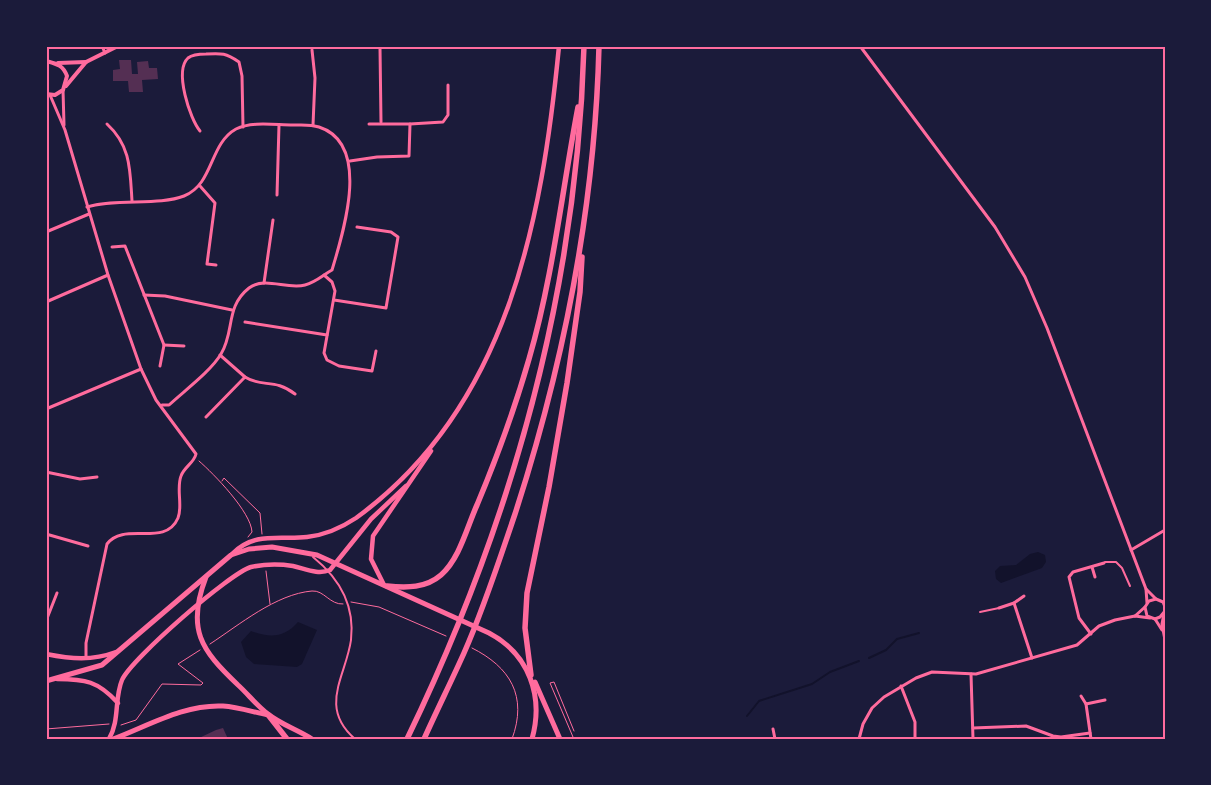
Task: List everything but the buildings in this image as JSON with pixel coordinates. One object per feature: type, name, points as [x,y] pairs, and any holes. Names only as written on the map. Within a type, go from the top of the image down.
[{"type":"highway","points":[[407,739],[440,671],[483,565],[533,404],[551,328],[568,230],[583,78],[584,46]]},
{"type":"highway","points":[[424,739],[479,615],[525,482],[553,379],[578,265],[584,225],[593,142],[599,46]]},
{"type":"highway","points":[[386,586],[402,588],[422,585],[434,580],[446,570],[456,553],[490,474],[532,349],[554,250],[583,78]]},
{"type":"highway","points":[[532,739],[536,709],[525,628],[527,593],[549,487],[567,383],[580,292],[584,225]]},
{"type":"highway","points":[[46,681],[94,669],[122,650],[231,555],[249,549],[272,546],[308,552],[337,563],[499,639],[514,653],[532,675],[560,739]]},
{"type":"highway","points":[[207,574],[198,605],[198,628],[208,655],[269,716],[287,739]]},
{"type":"highway","points":[[113,739],[161,719],[200,708],[231,707],[269,716],[312,739]]},
{"type":"main road","points":[[386,586],[371,559],[371,541],[376,528],[458,412],[481,371],[497,336],[517,281],[544,163],[559,46]]},
{"type":"main road","points":[[231,555],[245,543],[257,539],[272,536],[312,537],[342,527],[373,503],[435,443]]},
{"type":"main road","points":[[109,739],[115,725],[122,681],[131,666],[198,605],[248,568],[280,565],[316,572],[328,571],[337,563],[366,524],[406,486]]},
{"type":"main road","points":[[46,654],[71,659],[86,659],[102,657],[122,650]]},
{"type":"main road","points":[[55,679],[91,682],[107,691],[118,703]]},
{"type":"street","points":[[102,46],[105,53]]},
{"type":"street","points":[[46,62],[86,62],[118,46]]},
{"type":"street","points":[[860,46],[995,227],[1025,277],[1047,328],[1146,589],[1146,605],[1150,618]]},
{"type":"street","points":[[380,48],[381,123]]},
{"type":"street","points":[[312,50],[315,78],[313,125]]},
{"type":"street","points":[[200,131],[192,122],[188,108],[183,69],[187,59],[196,54],[226,53],[239,62],[242,76],[243,127]]},
{"type":"street","points":[[86,62],[63,90],[48,95],[65,130],[108,275],[142,369],[156,400],[162,405],[194,450],[196,457],[181,475],[178,517],[169,529],[157,533],[122,533],[113,536],[107,544],[86,643],[86,659]]},
{"type":"street","points":[[54,63],[64,68],[67,76],[66,86]]},
{"type":"street","points":[[369,124],[443,122],[448,115],[448,85]]},
{"type":"street","points":[[63,90],[65,130]]},
{"type":"street","points":[[107,124],[119,135],[124,147],[130,171],[132,201]]},
{"type":"street","points":[[350,161],[378,157],[409,156],[410,124]]},
{"type":"street","points":[[277,195],[278,125]]},
{"type":"street","points":[[87,207],[100,203],[177,198],[200,186],[225,138],[243,127],[278,125],[313,125],[321,127],[337,139],[350,161],[351,175],[339,247],[332,270],[305,285],[264,283],[251,287],[241,296],[232,310],[226,344],[220,355],[169,405],[162,405]]},
{"type":"street","points":[[200,186],[215,203],[207,264],[216,265]]},
{"type":"street","points":[[46,232],[89,214]]},
{"type":"street","points":[[264,283],[273,220]]},
{"type":"street","points":[[334,300],[386,308],[398,237],[391,232],[357,227]]},
{"type":"street","points":[[112,247],[125,246],[164,345],[160,366]]},
{"type":"street","points":[[46,302],[108,275]]},
{"type":"street","points":[[324,275],[332,282],[335,291],[324,353],[327,360],[339,366],[372,371],[376,351]]},
{"type":"street","points":[[144,295],[165,296],[232,310]]},
{"type":"street","points":[[245,322],[327,335]]},
{"type":"street","points":[[164,345],[184,346]]},
{"type":"street","points":[[220,355],[251,381],[284,385],[295,394]]},
{"type":"street","points":[[46,409],[142,369]]},
{"type":"street","points":[[206,418],[245,377]]},
{"type":"street","points":[[46,472],[80,480],[97,477]]},
{"type":"street","points":[[1131,550],[1165,530]]},
{"type":"street","points":[[46,534],[88,546]]},
{"type":"street","points":[[1092,634],[1079,618],[1069,577],[1073,572],[1104,563]]},
{"type":"street","points":[[1092,567],[1095,577]]},
{"type":"street","points":[[1146,589],[1156,599],[1163,601],[1165,607]]},
{"type":"street","points":[[46,621],[57,593]]},
{"type":"street","points":[[999,608],[1024,596]]},
{"type":"street","points":[[1135,616],[1146,605],[1156,599]]},
{"type":"street","points":[[1014,602],[1032,658]]},
{"type":"street","points":[[46,607],[50,609]]},
{"type":"street","points":[[858,739],[863,724],[872,708],[884,697],[901,686],[932,672],[971,674],[1077,645],[1104,623],[1135,616],[1155,619],[1164,612]]},
{"type":"street","points":[[1162,630],[1164,612]]},
{"type":"street","points":[[1155,619],[1162,630],[1165,640]]},
{"type":"street","points":[[971,674],[973,739]]},
{"type":"street","points":[[901,686],[915,722],[915,739]]},
{"type":"street","points":[[1081,696],[1086,704],[1091,739]]},
{"type":"street","points":[[1086,704],[1105,700]]},
{"type":"street","points":[[973,728],[1026,726],[1061,737],[1090,733]]},
{"type":"street","points":[[774,729],[775,739]]},
{"type":"lane","points":[[308,552],[328,571],[344,593],[350,614],[351,640],[339,679],[336,703],[342,724],[355,739]]},
{"type":"lane","points":[[1104,563],[1112,560],[1116,562],[1122,568],[1130,586]]},
{"type":"lane","points":[[980,612],[999,608]]},
{"type":"path","points":[[196,457],[222,481],[251,527],[248,538]]},
{"type":"path","points":[[222,481],[224,478],[260,513],[261,524]]},
{"type":"path","points":[[208,644],[270,605],[308,592],[318,592],[335,604],[343,604]]},
{"type":"path","points":[[352,602],[373,605],[452,639]]},
{"type":"path","points":[[466,646],[488,656],[503,669],[512,684],[517,702],[516,725],[512,739]]},
{"type":"path","points":[[120,725],[133,721],[162,684],[201,685],[203,683],[178,665],[201,650]]},
{"type":"path","points":[[570,739],[573,737],[550,683],[554,682],[574,731]]},
{"type":"path","points":[[46,729],[110,724]]},
{"type":"shaded area","points":[[1038,552],[1045,555],[1046,562],[1042,568],[1001,583],[996,579],[995,571],[1000,566],[1016,565],[1030,554]]},
{"type":"shaded area","points":[[298,622],[317,630],[302,664],[297,667],[254,664],[246,657],[241,642],[251,631],[264,635],[282,634]]},
{"type":"waterway","points":[[869,658],[886,650],[897,639],[919,633]]},
{"type":"waterway","points":[[747,716],[759,701],[812,684],[830,672],[859,661]]}]
